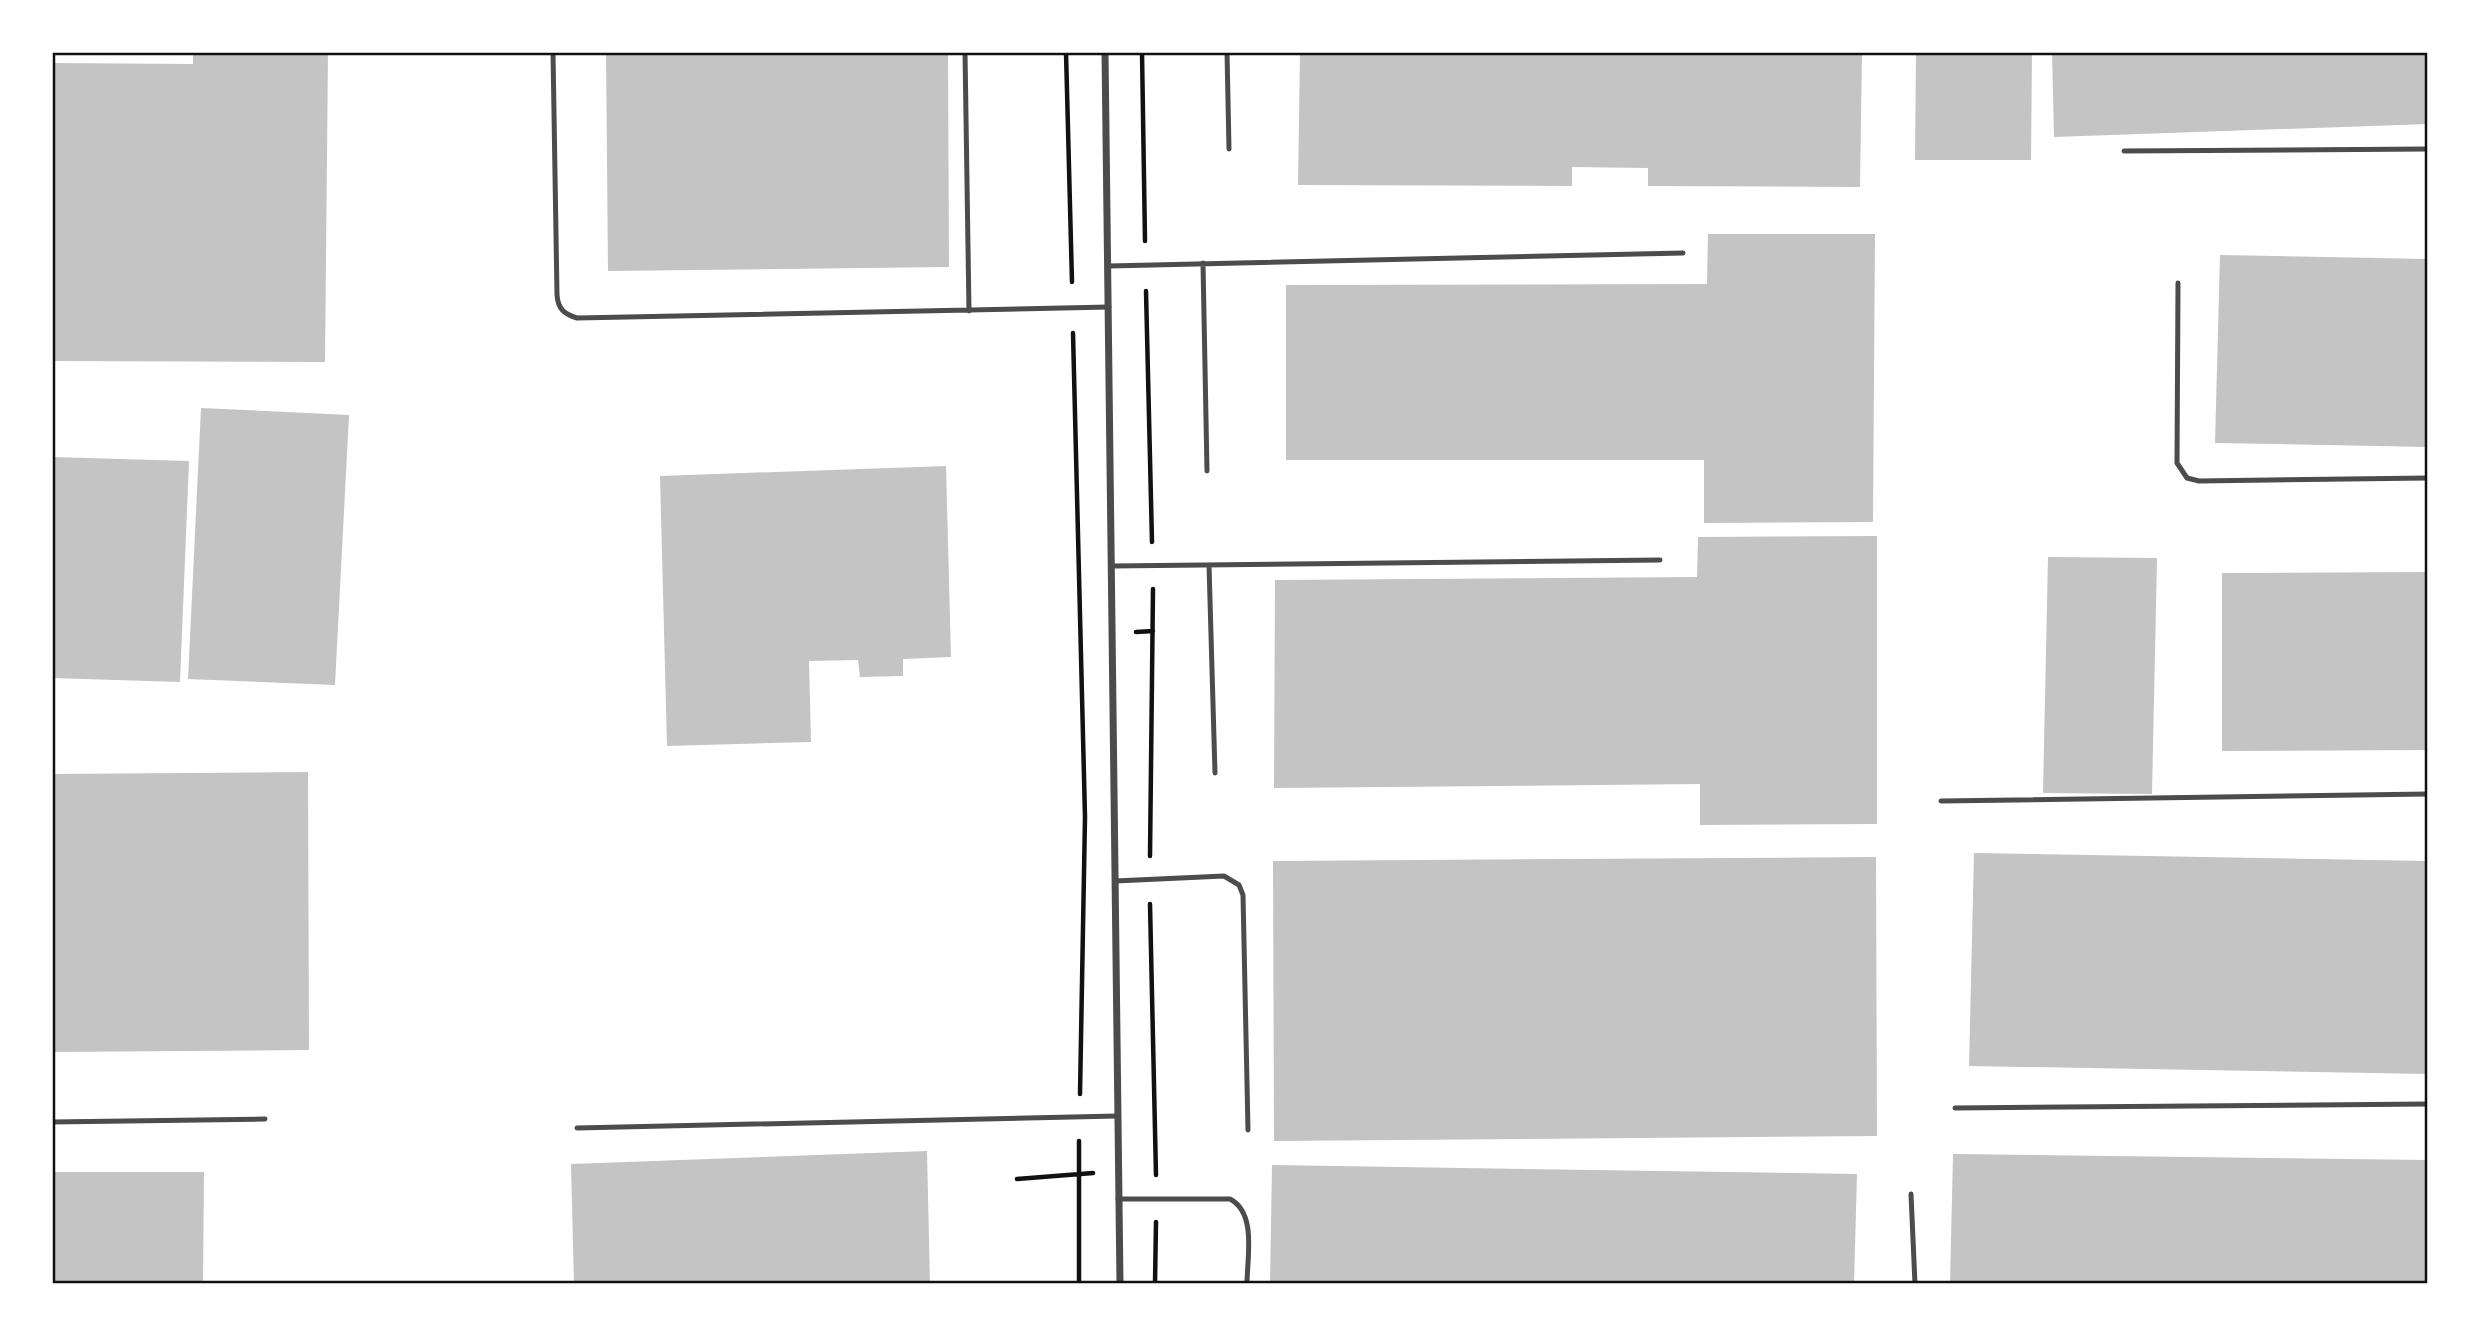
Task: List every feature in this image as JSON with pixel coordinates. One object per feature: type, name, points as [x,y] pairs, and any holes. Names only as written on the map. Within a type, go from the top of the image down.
[{"type":"street","points":[[1105,52],[1119,1283]]},
{"type":"lane","points":[[553,52],[557,295],[558,305],[568,315],[577,318],[1110,307]]},
{"type":"lane","points":[[965,52],[969,311]]},
{"type":"lane","points":[[1227,52],[1229,149]]},
{"type":"lane","points":[[2124,151],[2427,149]]},
{"type":"lane","points":[[1109,266],[1683,253]]},
{"type":"lane","points":[[1203,263],[1207,471]]},
{"type":"lane","points":[[2178,283],[2177,463],[2187,478],[2199,481],[2427,478]]},
{"type":"lane","points":[[1112,566],[1660,560]]},
{"type":"lane","points":[[1209,565],[1215,773]]},
{"type":"lane","points":[[1941,801],[2427,793]]},
{"type":"lane","points":[[1115,881],[1224,876],[1239,885],[1243,895],[1248,1130]]},
{"type":"lane","points":[[1955,1108],[2427,1104]]},
{"type":"lane","points":[[577,1128],[1117,1116]]},
{"type":"lane","points":[[52,1122],[265,1119]]},
{"type":"lane","points":[[1912,1194],[1914,1283]]},
{"type":"lane","points":[[1118,1199],[1230,1199],[1238,1204],[1247,1219],[1247,1283]]},
{"type":"path","points":[[1066,52],[1084,817],[1079,1283]]},
{"type":"path","points":[[1142,52],[1152,565],[1150,880],[1157,1199],[1155,1283]]},
{"type":"path","points":[[1017,1179],[1118,1172]]},
{"type":"building","points":[[193,52],[328,52],[325,362],[52,361],[52,63],[193,64]]},
{"type":"building","points":[[606,52],[948,52],[949,267],[608,271]]},
{"type":"building","points":[[1300,52],[1862,52],[1860,187],[1648,186],[1648,168],[1572,167],[1572,186],[1298,185]]},
{"type":"building","points":[[1916,52],[2032,52],[2031,160],[1915,160]]},
{"type":"building","points":[[2052,52],[2428,52],[2428,124],[2054,137]]},
{"type":"building","points":[[1708,234],[1875,234],[1873,522],[1704,523],[1704,460],[1286,460],[1286,285],[1707,284]]},
{"type":"building","points":[[2220,255],[2428,259],[2428,447],[2215,443]]},
{"type":"building","points":[[201,408],[349,415],[335,685],[188,679]]},
{"type":"building","points":[[52,457],[189,461],[180,682],[52,678]]},
{"type":"building","points":[[946,466],[951,657],[903,659],[903,676],[860,677],[858,660],[809,661],[811,742],[667,746],[660,476]]},
{"type":"building","points":[[1877,536],[1877,824],[1700,825],[1700,784],[1274,788],[1275,580],[1697,577],[1698,537]]},
{"type":"building","points":[[2048,557],[2157,558],[2152,794],[2043,793]]},
{"type":"building","points":[[2428,572],[2428,750],[2222,751],[2222,573]]},
{"type":"building","points":[[308,772],[309,1050],[52,1052],[52,774]]},
{"type":"building","points":[[1974,853],[2428,861],[2428,1074],[1969,1066]]},
{"type":"building","points":[[1876,857],[1877,1136],[1274,1141],[1273,861]]},
{"type":"building","points":[[927,1151],[930,1284],[574,1284],[571,1164]]},
{"type":"building","points":[[1953,1154],[2428,1160],[2428,1284],[1950,1284]]},
{"type":"building","points":[[1272,1165],[1857,1174],[1854,1284],[1270,1284]]},
{"type":"building","points":[[52,1172],[204,1172],[203,1284],[52,1284]]}]
